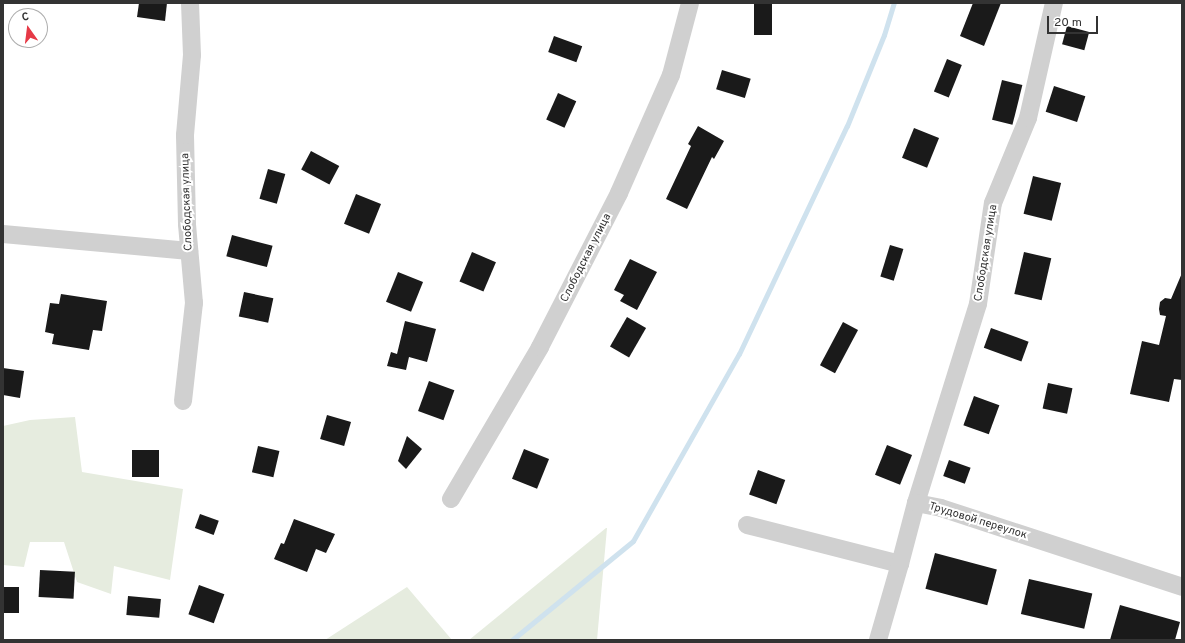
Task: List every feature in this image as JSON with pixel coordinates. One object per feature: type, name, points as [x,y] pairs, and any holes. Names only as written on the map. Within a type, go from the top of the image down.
[{"type":"street","name":"Слободская улица","points":[[183,401],[194,303],[186,224],[185,135],[192,55],[190,3]]},
{"type":"street","name":"Слободская улица","points":[[451,499],[540,347],[618,193],[671,75],[690,3]]},
{"type":"street","name":"Слободская улица","points":[[916,503],[978,304],[993,203],[1028,118],[1054,3]]},
{"type":"street","points":[[3,234],[189,251]]},
{"type":"street","name":"Трудовой переулок","points":[[878,640],[916,503],[942,508],[1182,587]]},
{"type":"street","points":[[747,525],[900,564]]},
{"type":"shaded area","points":[[75,417],[82,472],[183,489],[170,580],[114,566],[111,594],[77,582],[64,542],[30,542],[24,567],[3,565],[3,426],[30,420]]},
{"type":"shaded area","points":[[606,528],[597,640],[469,640]]},
{"type":"shaded area","points":[[407,587],[452,640],[325,640]]},
{"type":"building","points":[[139,3],[167,3],[165,21],[137,17]]},
{"type":"building","points":[[754,3],[772,3],[772,35],[754,35]]},
{"type":"building","points":[[973,3],[1001,3],[984,46],[960,36]]},
{"type":"building","points":[[1067,26],[1089,32],[1084,50],[1062,44]]},
{"type":"building","points":[[554,36],[582,46],[576,62],[548,52]]},
{"type":"building","points":[[947,59],[962,65],[949,97],[934,91]]},
{"type":"building","points":[[722,70],[751,79],[745,98],[716,89]]},
{"type":"building","points":[[1002,80],[1022,85],[1012,125],[992,120]]},
{"type":"building","points":[[1054,86],[1085,96],[1077,122],[1046,112]]},
{"type":"building","points":[[558,93],[576,101],[564,128],[546,119]]},
{"type":"building","points":[[698,126],[724,141],[714,159],[712,157],[687,209],[666,199],[691,146],[688,144]]},
{"type":"building","points":[[914,128],[939,138],[927,168],[902,158]]},
{"type":"building","points":[[311,151],[339,166],[329,185],[301,170]]},
{"type":"building","points":[[268,169],[285,174],[277,204],[259,199]]},
{"type":"building","points":[[1033,176],[1061,183],[1052,221],[1024,214]]},
{"type":"building","points":[[356,194],[381,204],[369,234],[344,224]]},
{"type":"building","points":[[232,235],[273,246],[267,267],[226,256]]},
{"type":"building","points":[[890,245],[903,249],[894,281],[880,277]]},
{"type":"building","points":[[472,252],[496,262],[483,292],[459,281]]},
{"type":"building","points":[[1024,252],[1051,258],[1042,300],[1014,294]]},
{"type":"building","points":[[630,259],[657,272],[637,310],[620,301],[624,295],[614,290]]},
{"type":"building","points":[[398,272],[423,282],[411,312],[386,302]]},
{"type":"building","points":[[1182,273],[1182,380],[1174,379],[1169,402],[1130,394],[1142,341],[1159,345],[1166,316],[1160,315],[1160,302],[1165,298],[1171,299]]},
{"type":"building","points":[[244,292],[273,298],[268,323],[239,316]]},
{"type":"building","points":[[61,294],[107,301],[102,331],[93,330],[89,350],[52,344],[54,334],[45,332],[50,303],[59,304]]},
{"type":"building","points":[[627,317],[646,328],[629,357],[610,346]]},
{"type":"building","points":[[405,321],[436,329],[427,362],[409,357],[406,370],[387,366],[391,352],[397,354]]},
{"type":"building","points":[[843,322],[858,330],[835,373],[820,365]]},
{"type":"building","points":[[991,328],[1029,342],[1021,361],[984,348]]},
{"type":"building","points":[[3,368],[24,371],[20,398],[3,395]]},
{"type":"building","points":[[429,381],[454,390],[443,420],[418,411]]},
{"type":"building","points":[[1048,383],[1072,388],[1067,414],[1043,408]]},
{"type":"building","points":[[974,396],[999,405],[989,434],[963,425]]},
{"type":"building","points":[[327,415],[351,422],[344,446],[320,439]]},
{"type":"building","points":[[407,436],[422,449],[406,469],[398,461]]},
{"type":"building","points":[[887,445],[912,455],[900,485],[875,475]]},
{"type":"building","points":[[258,446],[279,451],[273,477],[252,472]]},
{"type":"building","points":[[524,449],[549,459],[537,489],[512,479]]},
{"type":"building","points":[[132,450],[159,450],[159,477],[132,477]]},
{"type":"building","points":[[949,460],[971,468],[965,484],[943,476]]},
{"type":"building","points":[[758,470],[785,480],[776,504],[749,494]]},
{"type":"building","points":[[200,514],[219,521],[214,535],[195,528]]},
{"type":"building","points":[[294,519],[335,534],[326,553],[316,549],[307,572],[274,559],[281,543],[284,544]]},
{"type":"building","points":[[935,553],[997,570],[987,605],[925,589]]},
{"type":"building","points":[[40,570],[75,572],[74,599],[39,597]]},
{"type":"building","points":[[1029,579],[1092,594],[1084,629],[1021,614]]},
{"type":"building","points":[[199,585],[224,594],[214,623],[188,614]]},
{"type":"building","points":[[3,587],[19,587],[19,613],[3,613]]},
{"type":"building","points":[[128,596],[161,599],[159,618],[126,615]]},
{"type":"building","points":[[1120,605],[1180,622],[1175,640],[1110,640]]},
{"type":"waterway","points":[[512,640],[633,541],[739,354],[847,126],[884,35],[894,3]]}]
